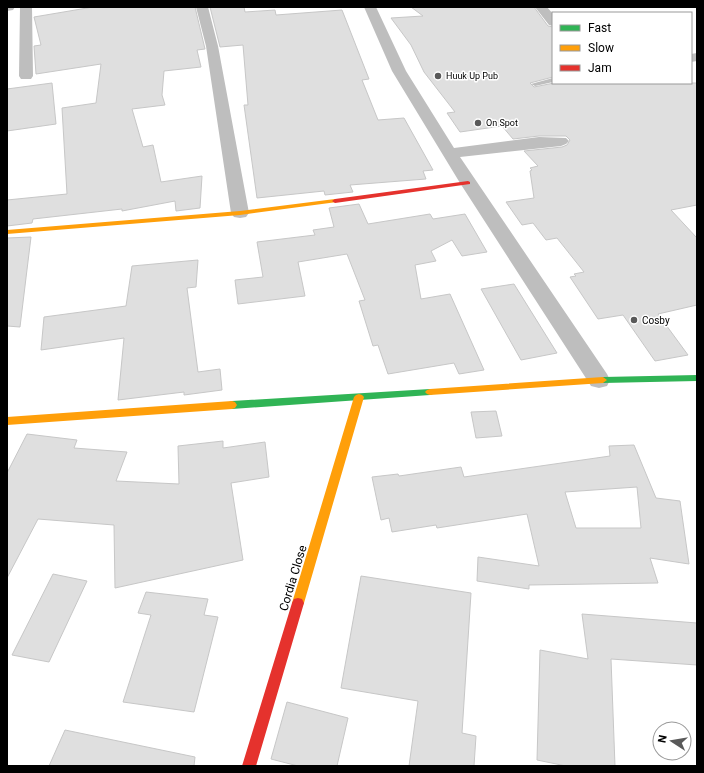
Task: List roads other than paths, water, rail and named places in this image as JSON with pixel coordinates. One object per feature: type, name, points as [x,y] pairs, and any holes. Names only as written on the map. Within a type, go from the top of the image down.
[{"type":"street","points":[[26,7],[26,76]]},
{"type":"street","points":[[202,7],[212,46],[240,213]]},
{"type":"street","points":[[370,7],[399,71],[468,183],[599,380]]},
{"type":"street","points":[[541,7],[552,21]]},
{"type":"street","points":[[450,153],[539,142],[561,141]]},
{"type":"street","points":[[7,232],[240,213],[468,183]]},
{"type":"street","points":[[7,421],[599,380],[697,378]]},
{"type":"street","name":"Cordia Close","points":[[249,766],[359,397]]},
{"type":"lane","points":[[535,84],[552,80]]},
{"type":"place","name":"Huuk Up Pub","points":[[438,76]]},
{"type":"place","name":"On Spot","points":[[478,123]]},
{"type":"place","name":"Cosby","points":[[634,320]]}]
